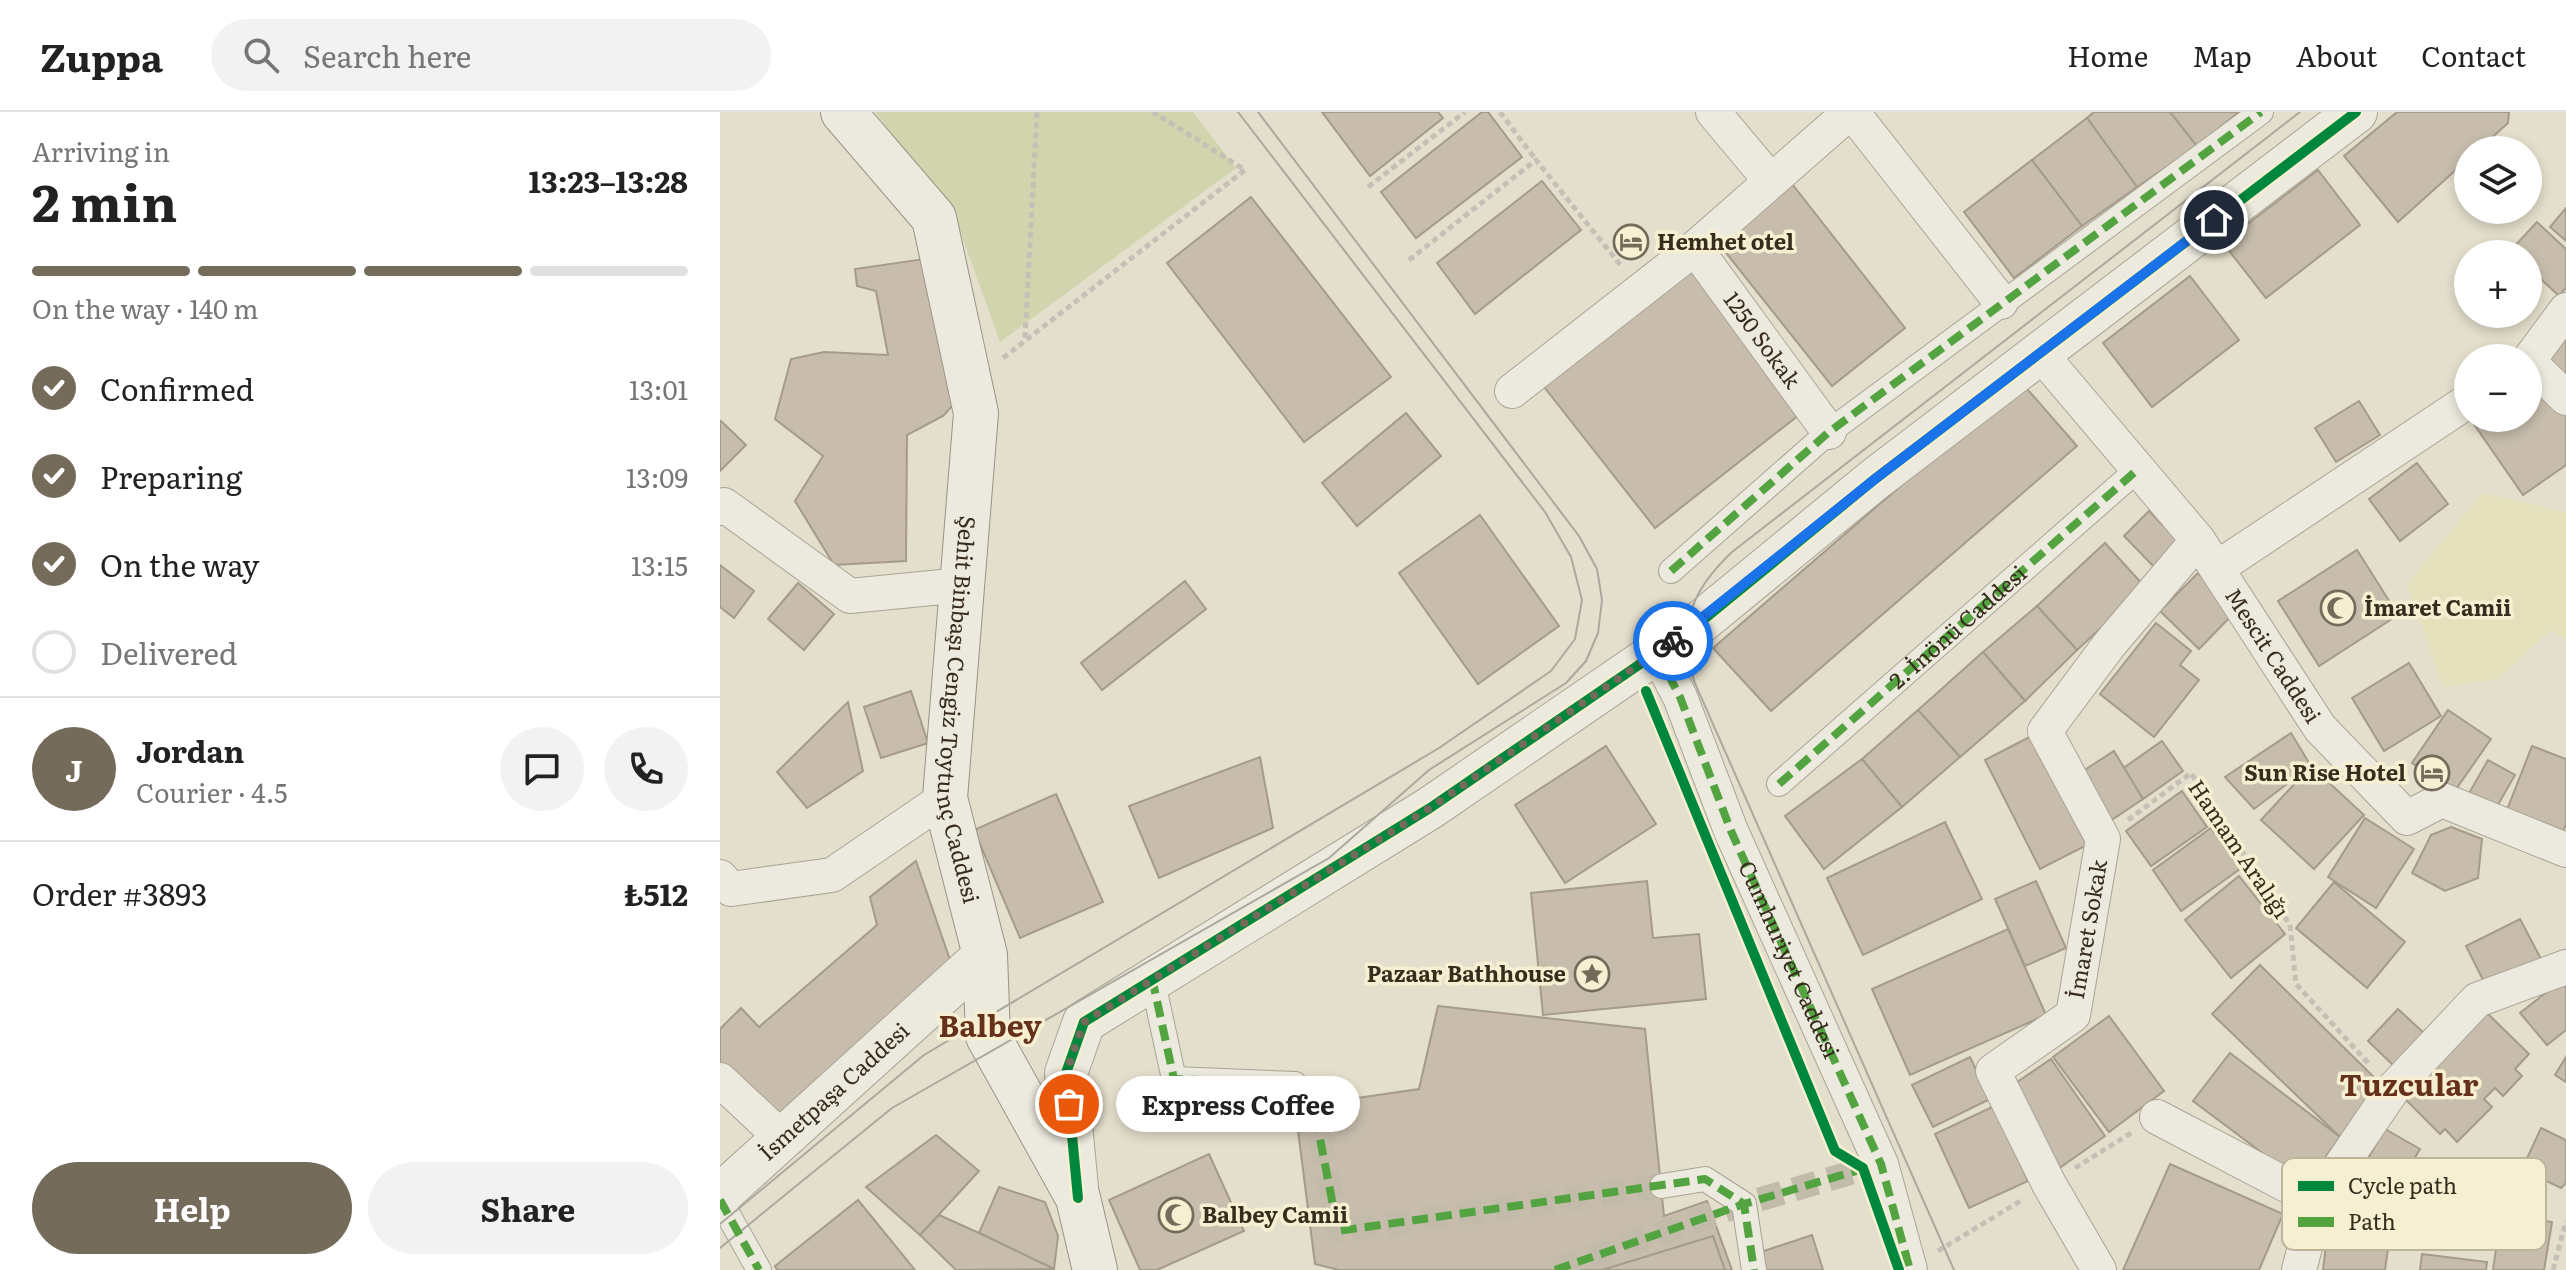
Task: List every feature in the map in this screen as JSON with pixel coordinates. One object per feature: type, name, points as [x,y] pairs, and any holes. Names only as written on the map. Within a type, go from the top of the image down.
[{"type":"main road","name":"Şehit Binbaşı Cengiz Toytunç Caddesi","points":[[843,112],[934,218],[976,413],[945,798],[985,955],[988,1036],[1078,1198],[1095,1270]]},
{"type":"street","points":[[1713,112],[1770,180]]},
{"type":"street","points":[[1512,391],[1695,248],[1851,112],[2001,302]]},
{"type":"street","points":[[1671,571],[1829,432],[2261,112]]},
{"type":"street","points":[[1078,1198],[1066,1073],[1084,1022],[1430,808],[1657,653],[2039,352],[2356,112]]},
{"type":"street","name":"1250 Sokak","points":[[1695,248],[1829,432]]},
{"type":"street","points":[[2540,344],[2566,310]]},
{"type":"street","name":"Mescit Caddesi","points":[[2039,352],[2136,471],[2198,540],[2320,728],[2407,818],[2442,800],[2566,850]]},
{"type":"street","points":[[2542,374],[2566,398]]},
{"type":"street","points":[[2217,568],[2454,410]]},
{"type":"street","name":"2. İnönü Caddesi","points":[[1779,784],[2136,471]]},
{"type":"street","points":[[720,508],[724,505],[850,596],[962,585]]},
{"type":"street","name":"İmaret Sokak","points":[[2099,1270],[2049,1184],[1993,1071],[2073,1015],[2103,839],[2045,731],[2109,645],[2198,540]]},
{"type":"street","name":"Cumhuriyet Caddesi","points":[[1657,653],[1676,687],[1731,831],[1881,1164],[1910,1270]]},
{"type":"street","points":[[720,877],[731,889],[832,875],[945,798]]},
{"type":"street","name":"İsmetpaşa Caddesi","points":[[720,1198],[985,955]]},
{"type":"street","points":[[2346,1158],[2393,1089],[2477,1000],[2566,967]]},
{"type":"street","points":[[1152,978],[1174,1079],[1295,1084],[1313,1103]]},
{"type":"street","points":[[720,1080],[784,1140]]},
{"type":"street","points":[[2157,1117],[2282,1183]]},
{"type":"street","points":[[1662,1186],[1705,1179],[1744,1204],[1754,1270]]},
{"type":"street","points":[[720,1198],[759,1270]]},
{"type":"street","points":[[2299,1270],[2304,1250]]},
{"type":"path","points":[[1025,338],[1037,112]]},
{"type":"path","points":[[970,389],[1025,338],[1245,170],[1153,112]]},
{"type":"path","points":[[1368,187],[1465,112]]},
{"type":"path","points":[[1500,112],[1640,290]]},
{"type":"path","points":[[1409,260],[1536,160]]},
{"type":"path","points":[[2553,1270],[2566,1221]]},
{"type":"shaded area","points":[[2482,493],[2566,512],[2566,641],[2550,630],[2499,679],[2443,687],[2407,584]]},
{"type":"green space","points":[[875,112],[1193,112],[1236,168],[1000,342],[955,217]]},
{"type":"building","points":[[1322,112],[1438,112],[1443,118],[1370,176]]},
{"type":"building","points":[[1482,112],[1488,112],[1522,157],[1416,238],[1381,192]]},
{"type":"building","points":[[2094,112],[2170,112],[2197,146],[2137,187],[2087,118]]},
{"type":"building","points":[[2170,112],[2239,112],[2197,146]]},
{"type":"building","points":[[2397,112],[2509,112],[2508,123],[2494,136],[2454,136],[2454,172],[2398,222],[2344,156]]},
{"type":"building","points":[[2087,118],[2137,187],[2082,226],[2032,160]]},
{"type":"building","points":[[2032,160],[2082,226],[2014,278],[1964,212]]},
{"type":"building","points":[[2318,170],[2360,225],[2266,298],[2223,243]]},
{"type":"building","points":[[1789,180],[1905,328],[1832,386],[1715,239]]},
{"type":"building","points":[[1542,181],[1581,230],[1475,314],[1437,263]]},
{"type":"building","points":[[1251,197],[1391,377],[1304,442],[1167,263]]},
{"type":"building","points":[[2566,208],[2566,241],[2550,227]]},
{"type":"building","points":[[2535,224],[2539,224],[2566,249],[2566,288],[2559,296],[2542,280],[2542,240],[2520,240]]},
{"type":"building","points":[[924,259],[955,403],[943,416],[907,435],[906,561],[834,565],[795,501],[823,456],[775,419],[791,359],[824,352],[888,355],[876,291],[857,286],[855,269]]},
{"type":"building","points":[[1694,261],[1804,411],[1655,528],[1541,383]]},
{"type":"building","points":[[2190,276],[2239,340],[2152,407],[2103,343]]},
{"type":"building","points":[[2566,335],[2566,384],[2542,360]]},
{"type":"building","points":[[2021,382],[2077,446],[1771,711],[1713,648]]},
{"type":"building","points":[[2542,392],[2566,413],[2566,465],[2523,495],[2479,432],[2542,432]]},
{"type":"building","points":[[2359,401],[2380,435],[2336,462],[2315,428]]},
{"type":"building","points":[[1406,413],[1441,456],[1357,526],[1322,483]]},
{"type":"building","points":[[720,421],[746,445],[720,471]]},
{"type":"building","points":[[2417,463],[2448,504],[2400,541],[2369,499]]},
{"type":"building","points":[[2149,511],[2182,544],[2157,570],[2124,536]]},
{"type":"building","points":[[1480,515],[1559,626],[1478,684],[1399,573]]},
{"type":"building","points":[[2105,543],[2145,587],[2077,650],[2037,606]]},
{"type":"building","name":"İmaret Camii","points":[[2357,550],[2398,615],[2319,666],[2278,601]]},
{"type":"building","points":[[720,565],[754,591],[734,618],[720,607]]},
{"type":"building","points":[[2198,573],[2236,611],[2199,649],[2160,611]]},
{"type":"building","points":[[1185,581],[1206,609],[1102,690],[1081,663]]},
{"type":"building","points":[[798,583],[834,614],[804,650],[768,619]]},
{"type":"building","points":[[2037,606],[2077,650],[2025,701],[1983,652]]},
{"type":"building","points":[[2156,623],[2191,651],[2180,665],[2199,680],[2154,737],[2100,694]]},
{"type":"building","points":[[1983,652],[2025,701],[1960,757],[1918,710]]},
{"type":"building","points":[[2409,663],[2441,716],[2384,751],[2352,698]]},
{"type":"building","points":[[911,691],[928,743],[881,758],[864,707]]},
{"type":"building","points":[[848,702],[863,771],[807,808],[777,772]]},
{"type":"building","points":[[1918,710],[1960,757],[1902,807],[1862,759]]},
{"type":"building","points":[[2448,710],[2491,739],[2454,792],[2412,763]]},
{"type":"building","points":[[2291,733],[2311,766],[2254,809],[2225,777]]},
{"type":"building","points":[[2035,734],[2091,843],[2040,869],[1985,760]]},
{"type":"building","points":[[2162,741],[2183,771],[2143,799],[2122,769]]},
{"type":"building","points":[[1606,746],[1656,824],[1565,883],[1515,805]]},
{"type":"building","points":[[2532,746],[2566,759],[2566,824],[2563,832],[2507,810]]},
{"type":"building","points":[[2114,751],[2143,799],[2110,821],[2080,773]]},
{"type":"building","points":[[1260,757],[1273,828],[1159,878],[1129,806]]},
{"type":"building","points":[[1862,759],[1902,807],[1824,869],[1785,816]]},
{"type":"building","points":[[2488,760],[2515,775],[2495,810],[2468,795]]},
{"type":"building","points":[[2311,766],[2364,815],[2314,869],[2261,820]]},
{"type":"building","points":[[2182,791],[2207,827],[2151,866],[2126,831]]},
{"type":"building","points":[[1056,794],[1103,902],[1020,938],[974,830]]},
{"type":"building","points":[[2365,818],[2414,849],[2376,908],[2328,877]]},
{"type":"building","points":[[1945,822],[1982,899],[1863,955],[1827,878]]},
{"type":"building","points":[[2451,827],[2482,839],[2478,878],[2445,891],[2412,873],[2431,835]]},
{"type":"building","points":[[2211,828],[2240,869],[2181,911],[2153,870]]},
{"type":"building","points":[[916,861],[951,963],[773,1120],[720,1076],[720,1029],[741,1008],[759,1027],[877,925],[870,897]]},
{"type":"building","points":[[2239,876],[2285,934],[2231,978],[2185,920]]},
{"type":"building","points":[[1647,881],[1653,938],[1699,934],[1706,999],[1543,1015],[1531,893]]},
{"type":"building","points":[[2036,881],[2066,948],[2025,966],[1995,899]]},
{"type":"building","points":[[2334,882],[2405,942],[2367,988],[2296,928]]},
{"type":"building","points":[[2520,919],[2541,959],[2486,986],[2466,946]]},
{"type":"building","points":[[2008,929],[2046,1015],[1910,1075],[1872,989]]},
{"type":"building","points":[[2260,965],[2384,1087],[2340,1137],[2212,1014]]},
{"type":"building","points":[[2562,980],[2566,985],[2566,1030],[2547,1045],[2520,1013]]},
{"type":"building","points":[[1438,1006],[1645,1029],[1664,1216],[1707,1201],[1732,1270],[1339,1270],[1315,1264],[1295,1107],[1419,1089]]},
{"type":"building","points":[[2398,1009],[2426,1035],[2395,1067],[2368,1041]]},
{"type":"building","points":[[2484,1010],[2529,1054],[2515,1069],[2522,1076],[2503,1096],[2495,1088],[2484,1099],[2492,1107],[2457,1142],[2445,1129],[2440,1134],[2401,1095]]},
{"type":"building","points":[[2109,1016],[2164,1091],[2109,1132],[2053,1057]]},
{"type":"building","points":[[2230,1053],[2340,1137],[2325,1158],[2282,1158],[2282,1168],[2193,1101]]},
{"type":"building","points":[[1970,1057],[1990,1099],[1933,1127],[1912,1085]]},
{"type":"building","points":[[2566,1057],[2566,1082],[2555,1075]]},
{"type":"building","points":[[2051,1059],[2105,1136],[2058,1169],[2004,1091]]},
{"type":"building","points":[[1994,1106],[2028,1181],[1969,1208],[1935,1134]]},
{"type":"building","points":[[2541,1128],[2566,1140],[2566,1183],[2561,1188],[2546,1181],[2546,1158],[2527,1158]]},
{"type":"building","points":[[2385,1129],[2420,1149],[2415,1158],[2368,1158]]},
{"type":"building","points":[[936,1135],[979,1171],[920,1235],[866,1187]]},
{"type":"building","name":"Balbey Camii","points":[[1209,1154],[1244,1231],[1157,1270],[1140,1270],[1109,1200]]},
{"type":"building","points":[[2170,1164],[2282,1214],[2259,1270],[2123,1270]]},
{"type":"building","points":[[999,1187],[1045,1202],[1058,1236],[1054,1269],[979,1233]]},
{"type":"building","points":[[858,1200],[915,1270],[777,1270],[775,1266]]},
{"type":"building","points":[[939,1215],[1054,1269],[956,1270],[920,1235]]},
{"type":"building","points":[[2546,1221],[2552,1222],[2544,1270],[2493,1270],[2496,1250],[2546,1250]]},
{"type":"building","points":[[1812,1235],[1823,1270],[1756,1270],[1752,1255]]},
{"type":"building","points":[[1713,1236],[1725,1270],[1602,1270]]},
{"type":"building","points":[[2325,1250],[2388,1250],[2385,1270],[2323,1270]]},
{"type":"building","points":[[2422,1254],[2487,1262],[2486,1270],[2420,1270]]},
{"type":"tunnel","points":[[1313,1103],[1338,1231],[1662,1186]]},
{"type":"tunnel","points":[[1555,1270],[1744,1204],[1881,1164]]},
{"type":"tram line","points":[[720,1224],[924,1055],[1439,748],[1551,671],[1575,639],[1582,600],[1571,557],[1545,512],[1238,112]]},
{"type":"tram line","points":[[720,1248],[892,1108],[1329,858],[1429,770],[1566,683],[1586,661],[1598,633],[1602,600],[1597,569],[1579,536],[1258,112]]},
{"type":"tram line","points":[[1954,1270],[1694,681],[1688,642],[1692,610],[1706,581],[1732,552],[2300,112]]},
{"type":"marked path","points":[[1671,571],[1829,432],[2261,112]]},
{"type":"marked path","points":[[1779,784],[2136,471]]},
{"type":"marked path","points":[[1657,653],[1680,697],[1731,831],[1881,1164],[1910,1270]]},
{"type":"marked path","points":[[1152,978],[1174,1079],[1295,1084],[1313,1103],[1338,1231],[1705,1179],[1744,1204],[1754,1270]]},
{"type":"marked path","points":[[1555,1270],[1744,1204],[1866,1168]]},
{"type":"marked path","points":[[720,1200],[759,1270]]},
{"type":"cycle path","points":[[1078,1198],[1066,1073],[1084,1022],[1430,808],[1697,625],[1875,479],[2356,112]]},
{"type":"cycle path","points":[[1646,691],[1835,1151],[1863,1168],[1899,1270]]},
{"type":"way so far","points":[[1069,1104],[1066,1073],[1084,1022],[1430,808],[1673,641]]},
{"type":"place","name":"Hemhet otel","points":[[1631,242]]},
{"type":"place","name":"İmaret Camii","points":[[2338,608]]},
{"type":"place","name":"Sun Rise Hotel","points":[[2432,773]]},
{"type":"place","name":"Pazaar Bathhouse","points":[[1592,974]]},
{"type":"place","name":"Express Coffee","points":[[1069,1104]]},
{"type":"place","name":"Balbey Camii","points":[[1176,1215]]},
{"type":"district","name":"Balbey","points":[[990,1027]]},
{"type":"district","name":"Tuzcular","points":[[2409,1086]]},
{"type":"route","points":[[1673,641],[1697,625],[1875,479],[2214,220]]}]
